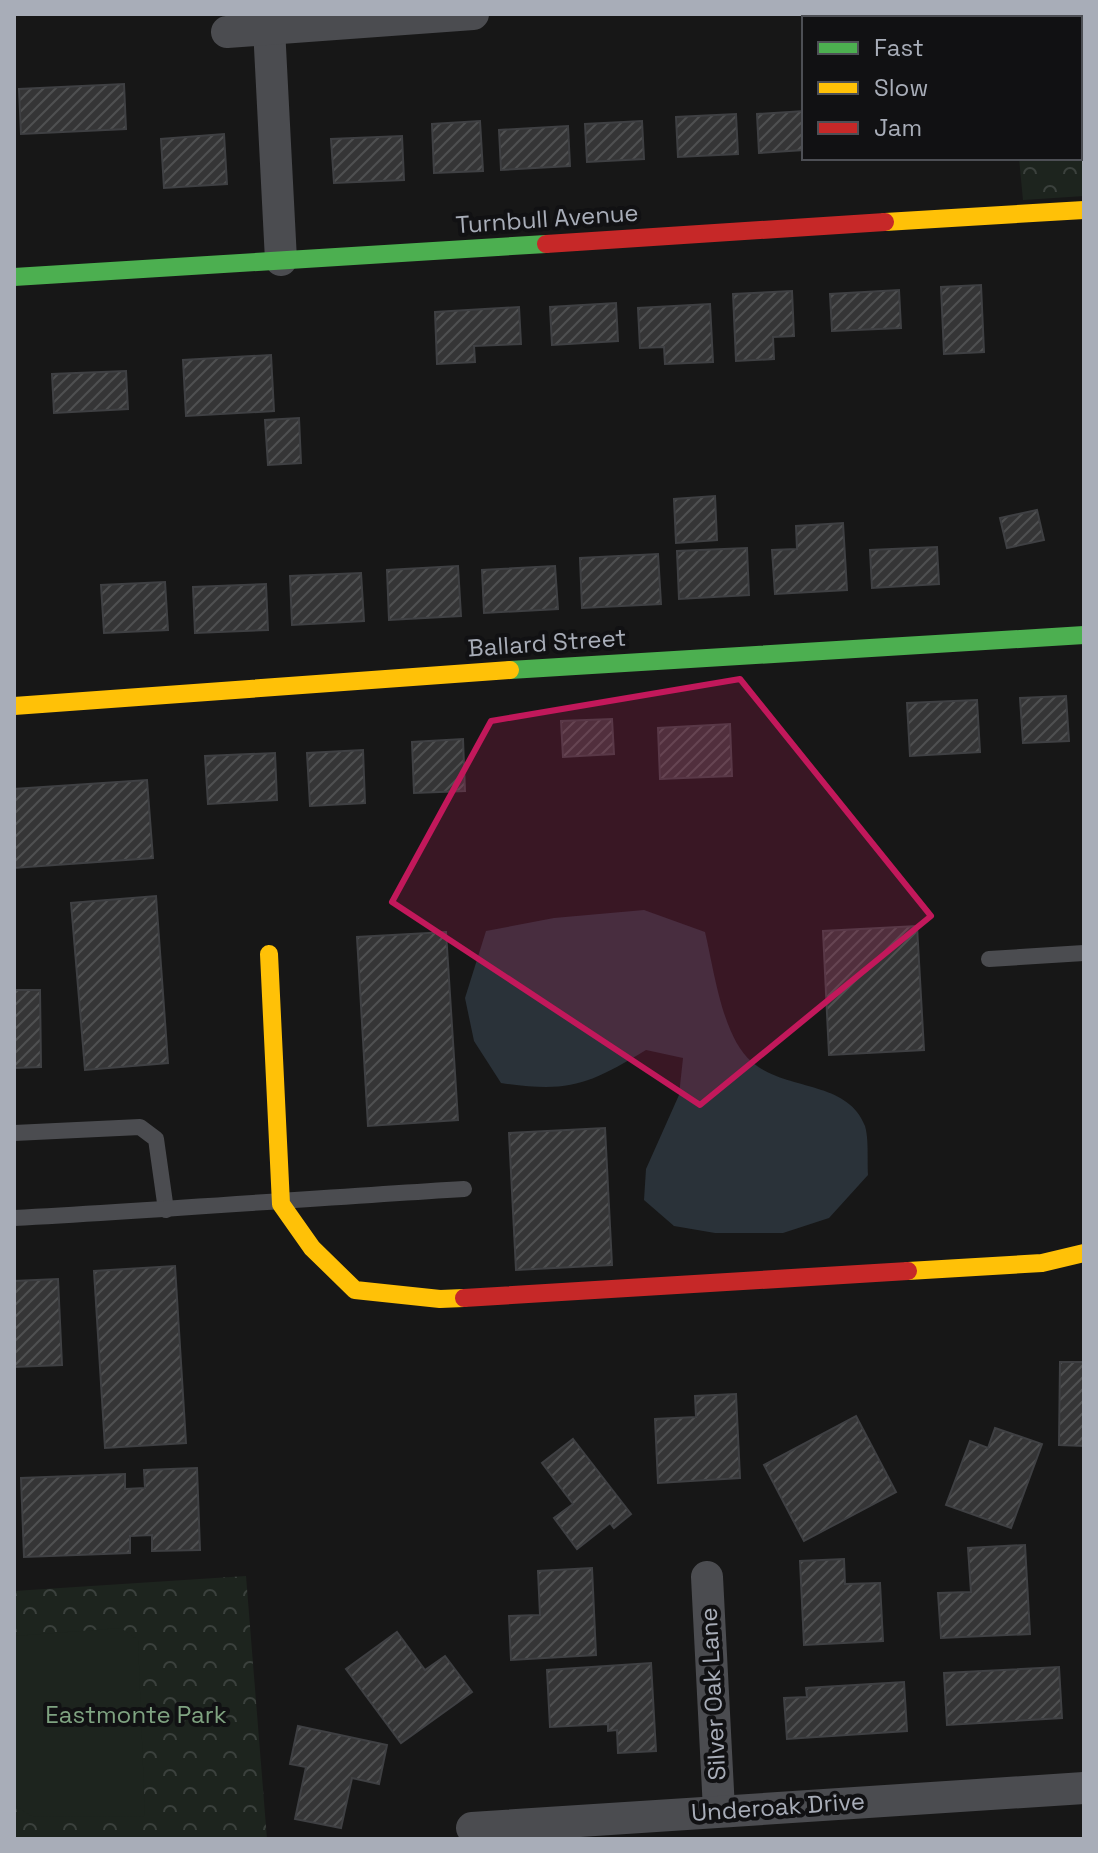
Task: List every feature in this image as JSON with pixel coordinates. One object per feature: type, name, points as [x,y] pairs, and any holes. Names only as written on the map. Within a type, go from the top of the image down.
[{"type":"street","points":[[227,32],[473,14]]},
{"type":"street","points":[[269,28],[281,260]]},
{"type":"street","name":"Turnbull Avenue","points":[[14,277],[1084,210]]},
{"type":"street","name":"Ballard Street","points":[[14,706],[594,664],[1084,635]]},
{"type":"street","points":[[269,954],[281,1204],[312,1248],[355,1290],[440,1299],[1042,1263],[1084,1253]]},
{"type":"street","name":"Silver Oak Lane","points":[[707,1577],[719,1810]]},
{"type":"street","name":"Underoak Drive","points":[[472,1828],[1084,1788]]},
{"type":"lane","points":[[989,959],[1084,953]]},
{"type":"lane","points":[[14,1133],[140,1127],[156,1139],[166,1210]]},
{"type":"lane","points":[[14,1218],[281,1204],[335,1196],[464,1189]]},
{"type":"highlighted area","points":[[740,679],[931,916],[700,1105],[392,902],[491,721]]},
{"type":"green space","points":[[1084,14],[1084,196],[1023,200],[1019,160],[1082,160],[1082,16],[1002,16]]},
{"type":"green space","name":"Eastmonte Park","points":[[246,1576],[267,1839],[14,1839],[14,1591]]},
{"type":"green space","points":[[121,1628],[138,1640],[145,1816],[33,1817],[14,1805],[14,1636]]},
{"type":"shaded area","points":[[644,910],[705,932],[726,1020],[742,1051],[752,1062],[781,1078],[830,1093],[857,1111],[866,1131],[868,1175],[829,1218],[783,1233],[715,1233],[674,1226],[644,1200],[646,1169],[679,1095],[683,1058],[646,1050],[608,1071],[577,1083],[524,1086],[501,1083],[474,1041],[465,998],[486,931],[554,918]]},
{"type":"building","points":[[124,84],[126,129],[21,134],[19,89]]},
{"type":"building","points":[[802,111],[802,150],[759,153],[757,114]]},
{"type":"building","points":[[736,114],[738,154],[678,157],[676,117]]},
{"type":"building","points":[[480,121],[483,171],[434,173],[432,124]]},
{"type":"building","points":[[642,121],[644,159],[587,162],[585,124]]},
{"type":"building","points":[[568,126],[570,166],[501,170],[499,130]]},
{"type":"building","points":[[224,134],[227,184],[164,188],[161,139]]},
{"type":"building","points":[[402,136],[404,180],[334,183],[331,139]]},
{"type":"building","points":[[981,285],[984,352],[944,354],[941,287]]},
{"type":"building","points":[[899,290],[901,328],[832,331],[830,294]]},
{"type":"building","points":[[792,291],[794,336],[773,337],[774,359],[736,361],[733,294]]},
{"type":"building","points":[[616,303],[618,341],[552,345],[550,307]]},
{"type":"building","points":[[710,304],[713,362],[665,364],[664,347],[640,348],[638,308]]},
{"type":"building","points":[[519,307],[521,344],[474,346],[475,362],[437,364],[435,312]]},
{"type":"building","points":[[271,355],[274,411],[186,416],[183,360]]},
{"type":"building","points":[[126,371],[128,409],[54,413],[52,374]]},
{"type":"building","points":[[299,418],[301,463],[268,465],[265,420]]},
{"type":"building","points":[[715,496],[717,540],[676,543],[674,499]]},
{"type":"building","points":[[1037,510],[1044,540],[1007,548],[1000,518]]},
{"type":"building","points":[[843,523],[847,590],[775,594],[772,550],[797,549],[796,526]]},
{"type":"building","points":[[937,547],[939,584],[872,588],[870,550]]},
{"type":"building","points":[[747,548],[749,595],[679,599],[677,551]]},
{"type":"building","points":[[658,554],[661,604],[582,608],[580,558]]},
{"type":"building","points":[[458,566],[461,616],[389,620],[387,570]]},
{"type":"building","points":[[555,566],[558,609],[484,613],[482,570]]},
{"type":"building","points":[[361,573],[364,621],[292,625],[290,576]]},
{"type":"building","points":[[165,582],[168,630],[104,633],[101,585]]},
{"type":"building","points":[[266,584],[268,630],[195,633],[193,587]]},
{"type":"building","points":[[1066,696],[1069,741],[1023,743],[1020,698]]},
{"type":"building","points":[[977,700],[980,752],[910,756],[907,703]]},
{"type":"building","points":[[612,719],[614,754],[563,757],[561,721]]},
{"type":"building","points":[[730,724],[732,776],[660,779],[658,728]]},
{"type":"building","points":[[463,739],[465,791],[414,793],[412,742]]},
{"type":"building","points":[[363,750],[365,803],[310,806],[307,753]]},
{"type":"building","points":[[275,753],[277,800],[208,804],[205,756]]},
{"type":"building","points":[[147,780],[153,858],[14,868],[14,789]]},
{"type":"building","points":[[156,896],[168,1063],[85,1070],[71,903]]},
{"type":"building","points":[[917,926],[924,1050],[829,1055],[823,931]]},
{"type":"building","points":[[446,932],[458,1120],[368,1126],[357,937]]},
{"type":"building","points":[[14,990],[40,990],[41,1067],[14,1068]]},
{"type":"building","points":[[605,1128],[612,1265],[516,1270],[509,1133]]},
{"type":"building","points":[[175,1266],[186,1443],[105,1448],[94,1271]]},
{"type":"building","points":[[58,1279],[62,1365],[14,1367],[14,1281]]},
{"type":"building","points":[[1060,1362],[1084,1362],[1084,1446],[1059,1445]]},
{"type":"building","points":[[736,1394],[740,1478],[658,1483],[655,1419],[696,1417],[695,1396]]},
{"type":"building","points":[[856,1416],[896,1492],[804,1541],[764,1465]]},
{"type":"building","points":[[995,1428],[1042,1444],[1011,1528],[946,1505],[970,1441],[988,1448]]},
{"type":"building","points":[[573,1439],[631,1514],[614,1528],[610,1523],[577,1549],[554,1518],[573,1504],[542,1463]]},
{"type":"building","points":[[197,1468],[200,1550],[152,1551],[152,1535],[130,1536],[130,1553],[24,1557],[21,1478],[125,1474],[125,1489],[145,1488],[144,1470]]},
{"type":"building","points":[[1025,1545],[1030,1634],[941,1638],[938,1593],[971,1592],[968,1548]]},
{"type":"building","points":[[844,1559],[845,1584],[880,1583],[883,1641],[804,1645],[800,1561]]},
{"type":"building","points":[[592,1568],[596,1655],[511,1660],[509,1616],[540,1615],[538,1571]]},
{"type":"building","points":[[397,1632],[425,1670],[445,1656],[472,1692],[401,1743],[346,1669]]},
{"type":"building","points":[[651,1663],[656,1751],[618,1753],[617,1730],[608,1731],[608,1724],[550,1727],[547,1670]]},
{"type":"building","points":[[1059,1667],[1062,1718],[947,1725],[944,1673]]},
{"type":"building","points":[[904,1682],[907,1731],[787,1739],[784,1698],[807,1697],[806,1688]]},
{"type":"building","points":[[298,1726],[387,1745],[379,1784],[352,1778],[341,1828],[295,1819],[306,1767],[290,1764]]},
{"type":"traffic: fast","points":[[14,277],[546,244]]},
{"type":"traffic: fast","points":[[510,670],[1084,635]]},
{"type":"traffic: slow","points":[[885,222],[1084,210]]},
{"type":"traffic: slow","points":[[14,706],[510,670]]},
{"type":"traffic: slow","points":[[269,954],[281,1204],[312,1248],[355,1290],[440,1299],[464,1298]]},
{"type":"traffic: slow","points":[[908,1271],[1042,1263],[1084,1253]]},
{"type":"traffic: jam","points":[[546,244],[885,222]]},
{"type":"traffic: jam","points":[[464,1298],[908,1271]]}]
